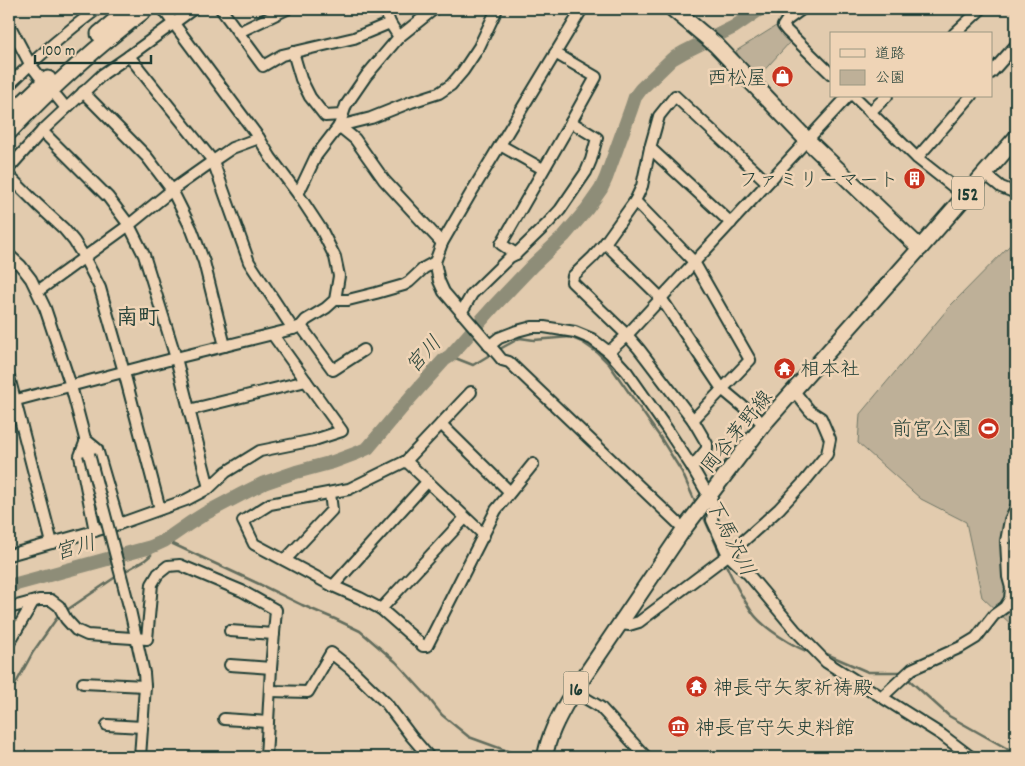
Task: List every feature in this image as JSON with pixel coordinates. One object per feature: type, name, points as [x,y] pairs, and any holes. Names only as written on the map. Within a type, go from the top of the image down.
[{"type":"highway","points":[[9,116],[74,55],[129,9]]},
{"type":"highway","points":[[9,134],[31,109],[78,64],[146,9]]},
{"type":"highway","points":[[673,9],[716,45],[807,140],[920,248]]},
{"type":"highway","name":"152","points":[[920,248],[1016,138]]},
{"type":"main road","name":"岡谷茅野線","points":[[546,757],[548,743],[555,724],[574,690],[684,529],[764,424],[920,248]]},
{"type":"street","points":[[9,85],[30,64],[97,9]]},
{"type":"street","points":[[12,401],[273,335],[297,327],[335,300],[339,276],[335,257],[321,229],[259,138],[163,9]]},
{"type":"street","points":[[9,168],[42,131],[103,74],[194,9]]},
{"type":"street","points":[[221,9],[263,66],[282,55],[354,38],[390,23]]},
{"type":"street","points":[[239,32],[287,9]]},
{"type":"street","points":[[384,9],[399,37]]},
{"type":"street","points":[[298,194],[316,156],[339,126],[346,105],[366,76],[399,37],[434,9]]},
{"type":"street","points":[[339,126],[371,118],[439,93],[451,85],[479,47],[496,9]]},
{"type":"street","points":[[582,9],[442,243],[435,262],[439,281],[444,292],[502,360],[509,362],[684,529]]},
{"type":"street","points":[[802,9],[787,20],[784,26],[830,73]]},
{"type":"street","points":[[956,32],[981,9]]},
{"type":"street","points":[[9,32],[12,30],[30,64],[40,77]]},
{"type":"street","points":[[992,73],[1016,45]]},
{"type":"street","points":[[293,52],[301,79],[310,98],[326,116],[342,115]]},
{"type":"street","points":[[516,254],[501,244],[596,76],[556,53]]},
{"type":"street","points":[[129,56],[213,161],[249,262],[297,327],[333,370],[364,350]]},
{"type":"street","points":[[83,92],[148,157],[172,190],[192,230],[204,262],[225,346]]},
{"type":"street","points":[[692,467],[707,449],[707,444],[693,420],[627,335],[572,282],[573,276],[594,257],[635,201],[642,186],[659,116],[675,96],[767,182]]},
{"type":"street","points":[[57,97],[66,108]]},
{"type":"street","points":[[609,352],[627,335],[846,98]]},
{"type":"street","points":[[856,98],[918,158],[965,196]]},
{"type":"street","points":[[870,112],[885,98]]},
{"type":"street","points":[[918,158],[970,98]]},
{"type":"street","points":[[463,315],[472,294],[548,223],[560,210],[586,172],[597,138],[571,122]]},
{"type":"street","points":[[339,126],[355,139],[384,180],[442,243]]},
{"type":"street","points":[[42,131],[108,196],[129,225],[144,255],[176,358],[209,488]]},
{"type":"street","points":[[38,291],[213,161],[232,148],[259,138]]},
{"type":"street","points":[[500,144],[543,169]]},
{"type":"street","points":[[650,148],[730,223]]},
{"type":"street","points":[[985,174],[1001,187],[1016,194]]},
{"type":"street","points":[[9,176],[64,229],[84,257],[100,288],[160,509]]},
{"type":"street","points":[[635,201],[694,262],[750,360],[693,420]]},
{"type":"street","points":[[605,243],[661,298],[722,389],[764,424]]},
{"type":"street","points":[[9,255],[31,279],[46,308],[86,440],[130,610],[144,673],[145,686],[140,757]]},
{"type":"street","points":[[335,300],[348,300],[376,294],[404,285],[424,268],[435,262]]},
{"type":"street","points":[[491,348],[499,338],[516,331],[532,327],[544,327],[576,332],[592,339],[609,352],[627,372],[692,467],[702,506],[714,505],[712,520],[724,558],[749,575],[795,630],[826,662],[942,735],[971,757]]},
{"type":"street","points":[[9,555],[119,524],[186,500],[209,488],[226,472],[260,451],[314,440],[342,431],[273,335]]},
{"type":"street","points":[[9,377],[12,401],[52,543]]},
{"type":"street","points":[[189,410],[306,381]]},
{"type":"street","points":[[620,624],[629,625],[639,622],[724,558],[779,510],[827,454],[830,439],[821,418],[810,410],[794,391]]},
{"type":"street","points":[[471,392],[406,461],[349,489],[270,504],[243,521],[254,544],[332,586],[381,609],[423,646],[428,646],[496,510],[534,464]]},
{"type":"street","points":[[441,424],[510,492]]},
{"type":"street","points":[[86,440],[97,449],[119,524]]},
{"type":"street","points":[[86,440],[80,456],[95,531]]},
{"type":"street","points":[[406,461],[484,535]]},
{"type":"street","points":[[332,586],[427,482]]},
{"type":"street","points":[[285,560],[332,510],[330,493]]},
{"type":"street","points":[[882,697],[912,669],[961,648],[976,638],[994,616],[1005,607],[1010,599],[1011,588],[1008,577],[1006,541],[1010,520],[1016,507]]},
{"type":"street","points":[[381,609],[465,518]]},
{"type":"street","points":[[9,608],[39,600],[51,600],[59,606],[66,619],[76,630],[87,636],[147,639],[152,584],[163,569],[168,566],[180,566],[242,591],[276,610],[266,757]]},
{"type":"street","points":[[9,643],[33,602]]},
{"type":"street","points":[[230,631],[274,634]]},
{"type":"street","points":[[270,691],[308,692],[331,653],[386,702],[410,736],[429,757]]},
{"type":"street","points":[[230,665],[271,668]]},
{"type":"street","points":[[83,683],[145,686]]},
{"type":"street","points":[[574,690],[600,708],[646,757]]},
{"type":"street","points":[[224,720],[268,722]]},
{"type":"street","points":[[107,724],[142,727]]},
{"type":"green space","points":[[776,26],[790,42],[758,77],[740,59],[736,51]]},
{"type":"green space","points":[[1016,239],[1016,629],[982,597],[966,522],[921,499],[858,443],[860,414],[951,305]]},
{"type":"waterway","name":"宮川","points":[[9,586],[151,547],[164,541],[206,513],[264,483],[333,462],[368,448],[444,360],[450,356],[532,266],[564,236],[587,209],[606,178],[635,97],[641,89],[672,59],[734,27],[760,9]]},
{"type":"waterway","name":"下馬沢川","points":[[498,350],[520,338],[534,340],[570,337],[582,342],[598,353],[609,364],[660,437],[682,472],[696,504]]},
{"type":"waterway","name":"下馬沢川","points":[[450,356],[473,365],[493,353]]},
{"type":"waterway","name":"下馬沢川","points":[[702,513],[721,556]]},
{"type":"waterway","points":[[169,538],[173,544],[360,631],[396,662],[442,715],[469,737],[524,757]]},
{"type":"waterway","points":[[122,573],[151,555],[151,547]]},
{"type":"waterway","name":"下馬沢川","points":[[724,561],[740,593],[757,618],[779,636],[797,647],[812,653]]},
{"type":"waterway","points":[[64,612],[117,576]]},
{"type":"waterway","points":[[9,696],[33,652],[59,615]]},
{"type":"waterway","name":"下馬沢川","points":[[822,652],[868,672],[902,673]]},
{"type":"waterway","name":"下馬沢川","points":[[906,677],[949,716],[1006,748],[1016,756]]},
{"type":"place","name":"西松屋","points":[[783,77]]},
{"type":"place","name":"ファミリーマート","points":[[915,179]]},
{"type":"place","name":"相本社","points":[[784,368]]},
{"type":"place","name":"前宮公園","points":[[988,428]]},
{"type":"place","name":"神長守矢家祈祷殿","points":[[697,687]]},
{"type":"place","name":"神長官守矢史料館","points":[[679,727]]},
{"type":"district","name":"南町","points":[[138,316]]}]
